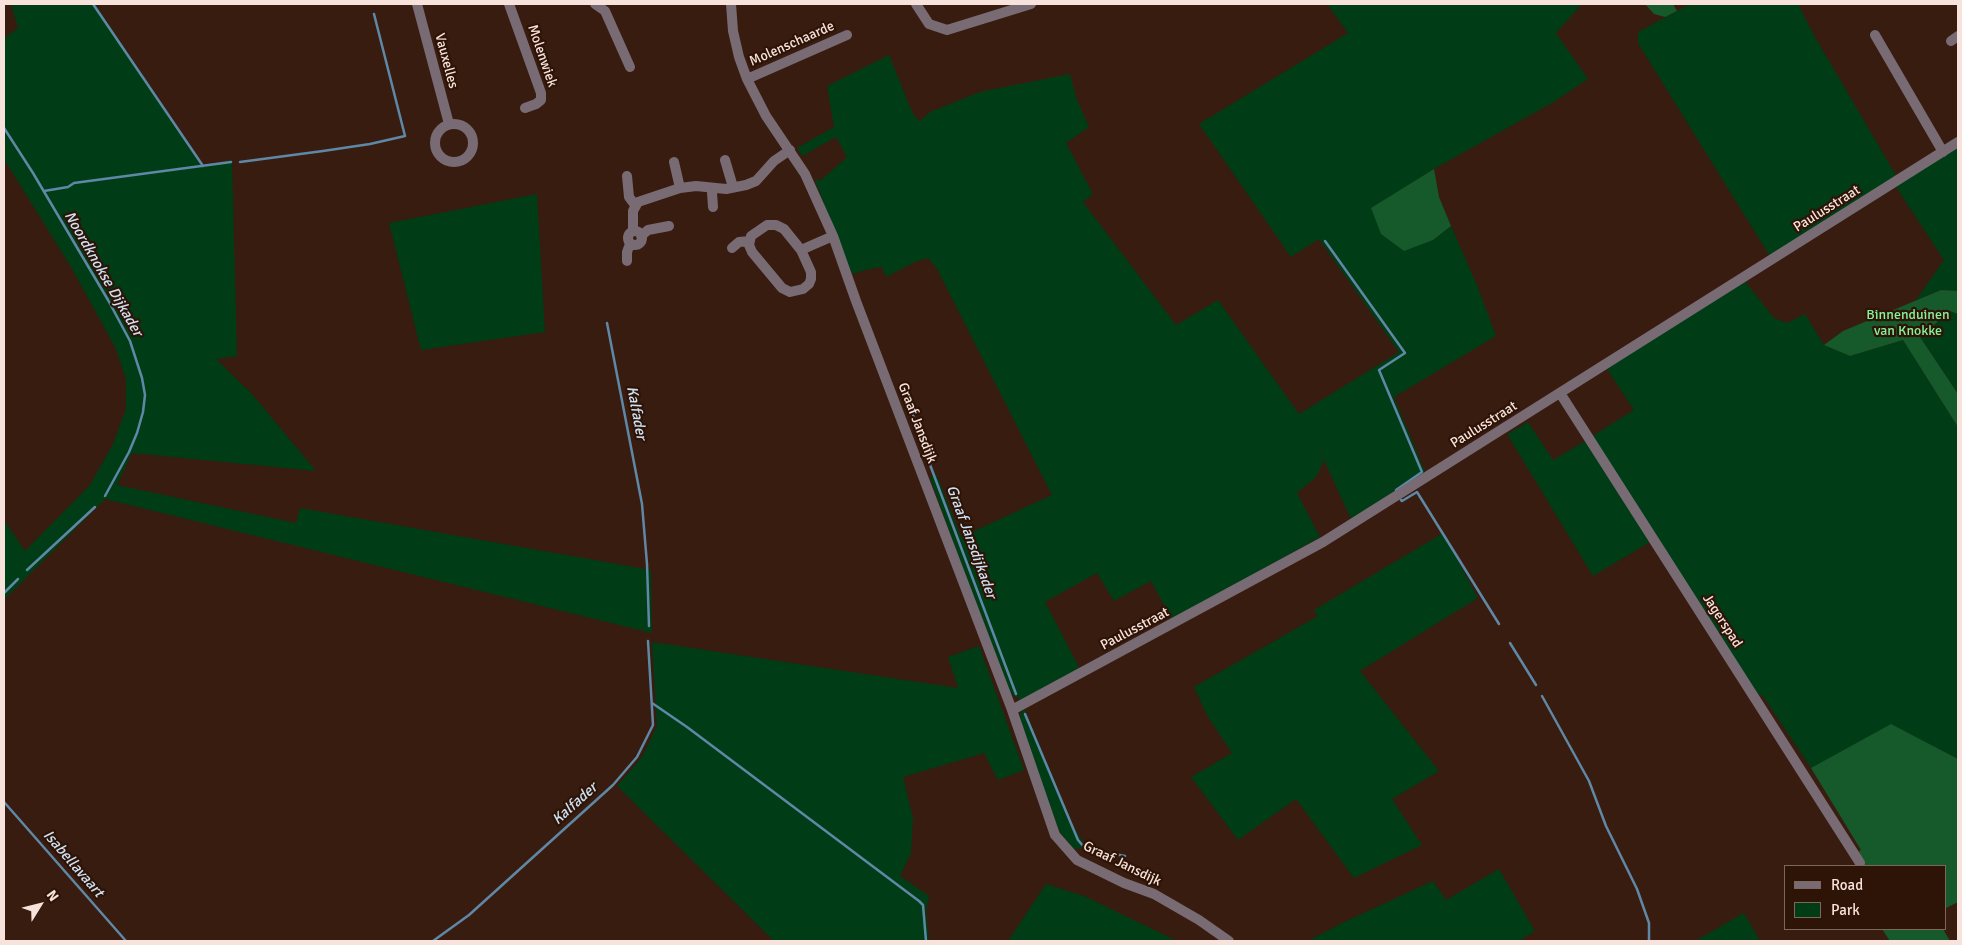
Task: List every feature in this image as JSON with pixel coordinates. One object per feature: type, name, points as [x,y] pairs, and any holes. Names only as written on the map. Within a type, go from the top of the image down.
[{"type":"street","name":"Vauxelles","points":[[417,4],[449,124]]},
{"type":"street","name":"Molenwiek","points":[[509,4],[541,92],[541,100],[525,108]]},
{"type":"street","points":[[595,4],[605,11],[630,67]]},
{"type":"street","name":"Graaf Jansdijk","points":[[731,4],[733,31],[739,57],[747,79],[766,116],[790,150],[813,188],[833,236],[1012,710],[1055,835],[1065,849],[1077,860],[1154,894],[1199,920],[1230,941]]},
{"type":"street","points":[[916,4],[930,24],[947,30],[1028,4]]},
{"type":"street","name":"Molenschaarde","points":[[747,79],[847,35]]},
{"type":"street","points":[[1875,35],[1943,152]]},
{"type":"street","name":"Paulusstraat","points":[[1012,710],[1323,542],[1958,142]]},
{"type":"street","points":[[627,261],[627,252],[630,244],[638,245],[641,242],[637,233],[633,210],[635,204],[644,199],[680,188],[696,186],[714,188],[733,187],[756,180],[774,161],[790,150]]},
{"type":"street","points":[[725,160],[733,187]]},
{"type":"street","points":[[674,162],[680,188]]},
{"type":"street","points":[[626,176],[629,197],[635,204]]},
{"type":"street","points":[[713,207],[712,194],[714,188]]},
{"type":"street","points":[[767,225],[776,225],[784,229],[802,250],[811,272],[811,279],[809,284],[803,289],[790,292],[782,288],[757,260],[752,252],[751,236],[767,225]]},
{"type":"street","points":[[637,233],[669,226]]},
{"type":"street","points":[[802,250],[833,236]]},
{"type":"street","points":[[732,248],[739,242],[750,241]]},
{"type":"street","name":"Jagerspad","points":[[1560,393],[1860,863]]},
{"type":"green space","points":[[11,4],[95,4],[203,165],[232,160],[237,356],[216,359],[252,394],[316,471],[132,453],[117,485],[296,523],[300,508],[651,570],[652,633],[105,499],[4,600],[4,520],[25,551],[90,485],[113,444],[126,409],[126,379],[115,347],[71,267],[4,159],[4,38],[18,28]]},
{"type":"green space","points":[[1327,4],[1582,4],[1556,33],[1588,79],[1552,103],[1434,169],[1372,208],[1433,240],[1451,226],[1477,285],[1496,336],[1394,397],[1425,472],[1351,519],[1314,438],[1324,461],[1316,477],[1297,493],[1320,537],[1172,620],[1151,581],[1114,601],[1097,573],[1045,602],[1081,671],[1025,701],[1019,699],[1007,691],[930,478],[936,473],[961,537],[1052,495],[937,269],[928,258],[915,262],[886,277],[882,267],[852,274],[815,181],[817,179],[820,181],[847,157],[836,137],[802,156],[797,148],[834,127],[827,86],[889,55],[910,107],[915,117],[920,121],[930,112],[980,92],[1070,74],[1077,100],[1089,127],[1066,143],[1093,194],[1083,202],[1176,325],[1218,300],[1299,414],[1399,352],[1319,239],[1291,257],[1199,124],[1348,33]]},
{"type":"green space","points":[[1645,4],[1673,4],[1677,11],[1665,17],[1654,14]]},
{"type":"green space","points":[[1690,4],[1798,4],[1815,37],[1897,177],[1958,138],[1958,291],[1941,290],[1916,300],[1944,260],[1892,181],[1771,258],[1638,43],[1638,32]]},
{"type":"green space","points":[[1434,169],[1439,197],[1451,226],[1433,240],[1404,251],[1381,234],[1371,208]]},
{"type":"green space","points":[[537,194],[545,332],[421,350],[389,223]]},
{"type":"green space","points":[[1741,276],[1774,318],[1787,323],[1805,314],[1824,345],[1850,356],[1903,340],[1958,427],[1958,759],[1891,725],[1811,768],[1763,696],[1758,694],[1738,664],[1591,437],[1634,410],[1603,363]]},
{"type":"green space","name":"Binnenduinen van Knokke","points":[[1941,290],[1958,291],[1958,314],[1950,311],[1920,337],[1958,394],[1958,427],[1903,340],[1850,356],[1824,345],[1843,331]]},
{"type":"green space","points":[[1950,311],[1958,314],[1958,394],[1920,337]]},
{"type":"green space","points":[[1528,422],[1553,460],[1585,441],[1650,542],[1593,576],[1507,434]]},
{"type":"green space","points":[[1443,533],[1478,598],[1360,671],[1439,771],[1392,799],[1422,845],[1354,878],[1296,799],[1238,840],[1191,777],[1232,753],[1208,717],[1194,687],[1318,616],[1314,610]]},
{"type":"green space","points":[[652,642],[958,688],[948,657],[979,646],[1024,770],[998,780],[984,753],[903,777],[913,818],[911,853],[900,876],[929,896],[926,911],[929,941],[774,941],[617,786],[642,757],[657,726]]},
{"type":"green space","points":[[1024,708],[1073,825],[1083,842],[1090,848],[1074,849],[1060,833],[1019,722],[1020,714]]},
{"type":"green space","points":[[1891,724],[1958,759],[1958,902],[1947,908],[1947,865],[1858,865],[1862,863],[1859,851],[1861,850],[1811,768]]},
{"type":"green space","points":[[1499,869],[1535,931],[1519,941],[1308,941],[1342,923],[1433,881],[1446,900]]},
{"type":"green space","points":[[1046,884],[1084,896],[1177,941],[1008,941]]},
{"type":"green space","points":[[1744,913],[1760,941],[1695,941]]},
{"type":"green space","points":[[1883,930],[1944,930],[1950,941],[1890,941]]},
{"type":"waterway","points":[[93,4],[203,166]]},
{"type":"waterway","points":[[240,162],[370,144],[405,136],[374,14]]},
{"type":"waterway","name":"Noordknokse Dijkader","points":[[4,128],[33,173],[108,300],[130,341],[142,378],[145,395],[143,412],[137,433],[105,496]]},
{"type":"waterway","points":[[44,191],[68,187],[74,183],[231,162]]},
{"type":"waterway","points":[[1325,241],[1405,353],[1379,370],[1422,472],[1396,490]]},
{"type":"waterway","name":"Kalfader","points":[[607,323],[642,504],[647,564],[649,626]]},
{"type":"waterway","name":"Graaf Jansdijkader","points":[[911,397],[914,422],[1016,694]]},
{"type":"waterway","points":[[1401,500],[1417,492],[1499,624]]},
{"type":"waterway","name":"Noordknokse Dijkader","points":[[27,570],[95,507]]},
{"type":"waterway","name":"Noordknokse Dijkader","points":[[4,593],[18,579]]},
{"type":"waterway","name":"Kalfader","points":[[433,941],[469,915],[613,785],[637,757],[653,725],[648,641]]},
{"type":"waterway","points":[[1510,643],[1536,685]]},
{"type":"waterway","points":[[1542,696],[1589,781],[1606,826],[1637,889],[1649,923],[1649,941]]},
{"type":"waterway","points":[[652,703],[687,727],[919,901],[923,905],[926,941]]},
{"type":"waterway","name":"Graaf Jansdijkader","points":[[1025,714],[1078,840],[1084,847],[1092,850],[1125,856]]},
{"type":"waterway","name":"Isabellavaart","points":[[4,802],[126,941]]}]
